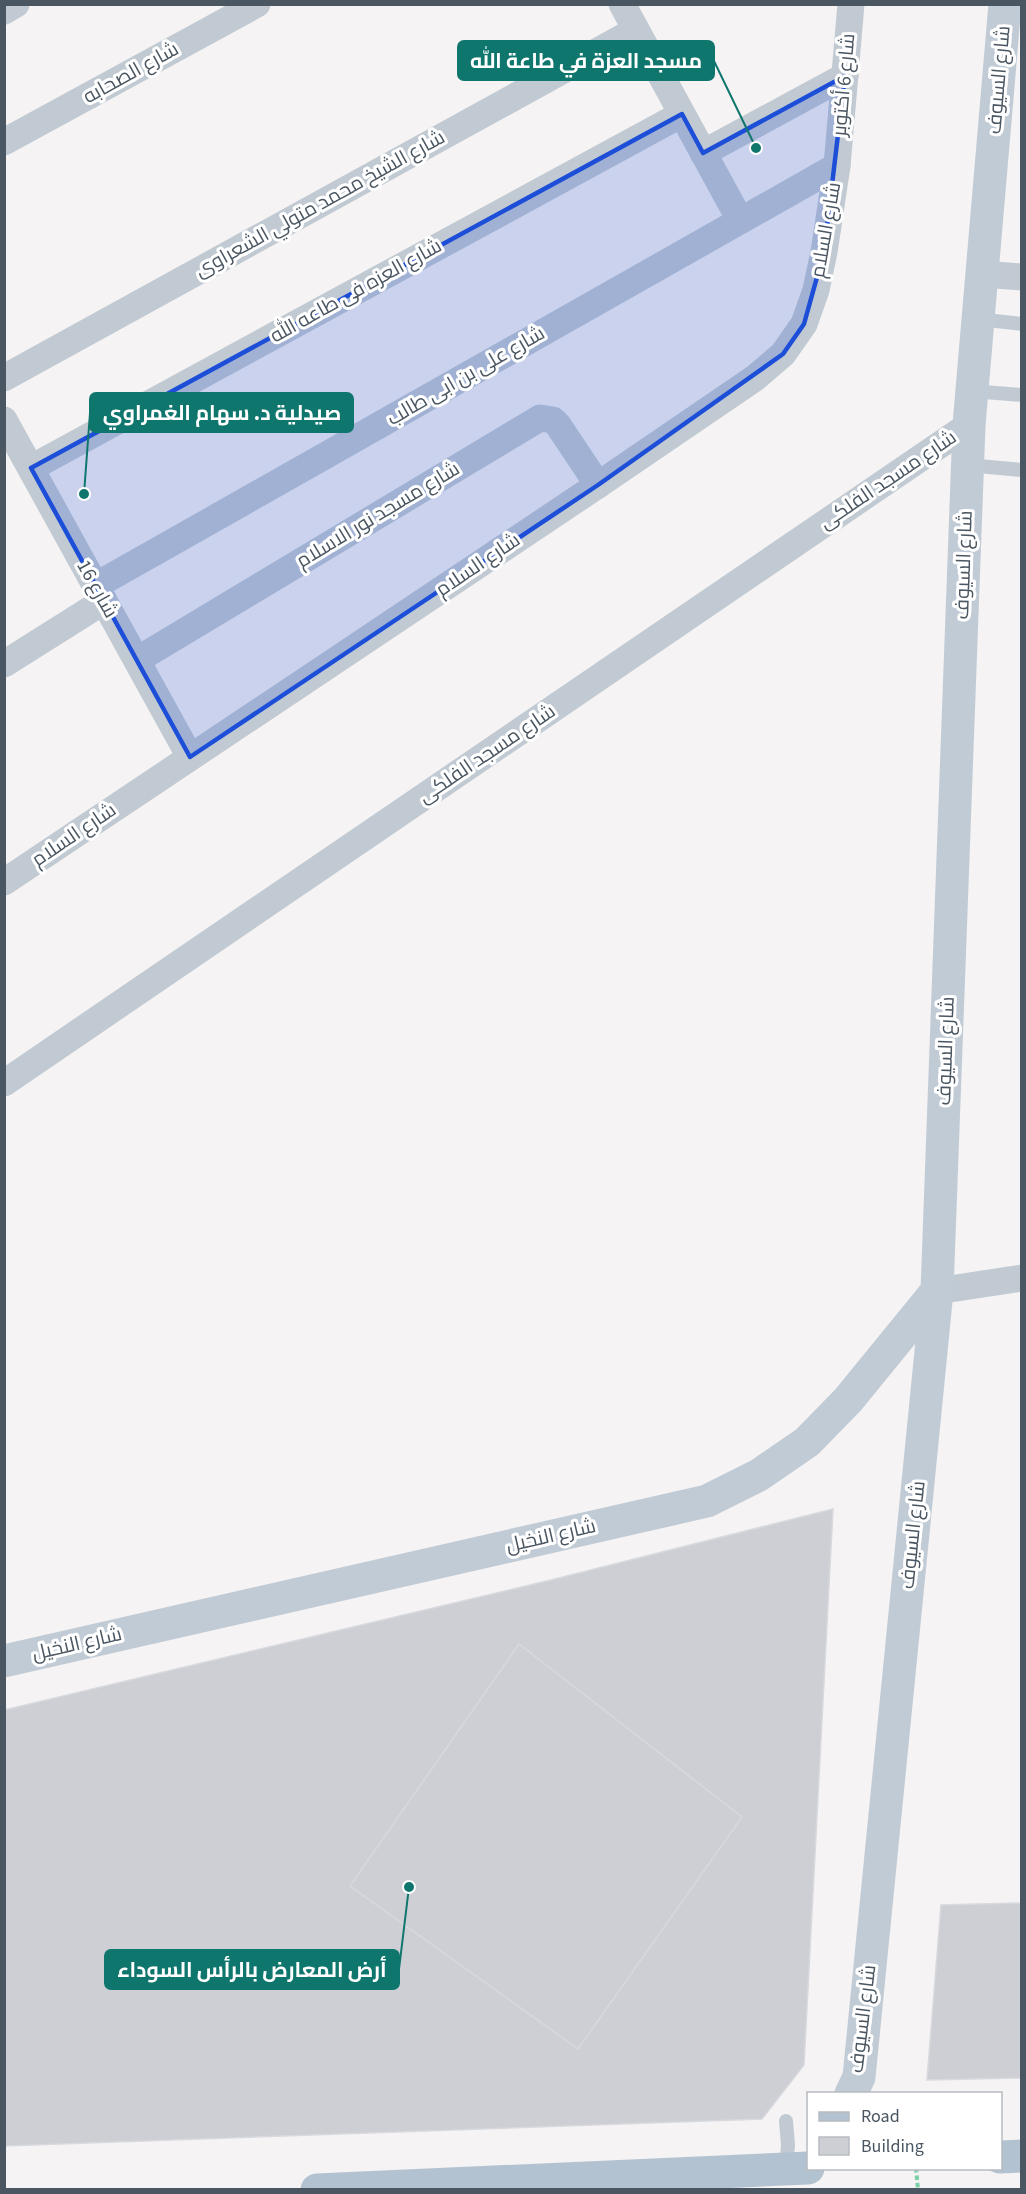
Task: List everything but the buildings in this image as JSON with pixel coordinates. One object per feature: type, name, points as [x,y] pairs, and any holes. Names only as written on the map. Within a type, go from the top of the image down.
[{"type":"main road","name":"شارع السيوف","points":[[852,2092],[859,2077],[937,1291],[969,425],[1005,4]]},
{"type":"main road","name":"شارع النخيل","points":[[4,1661],[707,1501],[759,1475],[807,1442],[848,1401],[937,1291]]},
{"type":"main road","points":[[1002,2157],[1022,2156]]},
{"type":"main road","points":[[317,2190],[799,2165]]},
{"type":"street","points":[[4,11],[16,4]]},
{"type":"street","name":"شارع الصحابه","points":[[4,142],[256,4]]},
{"type":"street","points":[[622,4],[740,220]]},
{"type":"street","name":"شارع 6 أكتوبر","points":[[837,166],[851,4]]},
{"type":"street","name":"شارع الشيخ محمد متولي الشعراوى","points":[[4,378],[636,30]]},
{"type":"street","points":[[703,153],[845,76]]},
{"type":"street","name":"شارع العزه فى طاعه الله","points":[[31,468],[682,114]]},
{"type":"street","name":"شارع على بن ابى طالب","points":[[4,664],[100,593],[740,220],[837,166]]},
{"type":"street","name":"شارع السلام","points":[[4,882],[598,485],[755,378],[783,354],[804,324],[816,290],[837,166]]},
{"type":"street","points":[[982,274],[1022,277]]},
{"type":"street","name":"شارع مسجد نور الاسلام","points":[[137,660],[540,418],[553,420],[558,425],[598,485]]},
{"type":"street","name":"شارع 16","points":[[4,420],[190,757]]},
{"type":"street","name":"شارع مسجد الفلكى","points":[[4,1083],[969,425]]},
{"type":"street","points":[[937,1291],[1022,1278]]},
{"type":"lane","points":[[978,319],[1022,324]]},
{"type":"lane","points":[[972,391],[1022,395]]},
{"type":"lane","points":[[967,465],[1022,470]]},
{"type":"lane","points":[[786,2121],[788,2145],[799,2165]]},
{"type":"path","points":[[916,2170],[918,2190]]},
{"type":"highlighted area","points":[[845,76],[824,252],[804,324],[783,354],[598,485],[190,757],[31,468],[682,114],[703,153]]},
{"type":"place","name":"مسجد العزة في طاعة الله","points":[[756,148]]},
{"type":"place","name":"صيدلية د. سهام الغمراوي","points":[[84,494]]},
{"type":"place","name":"أرض المعارض بالرأس السوداء","points":[[409,1887]]}]
